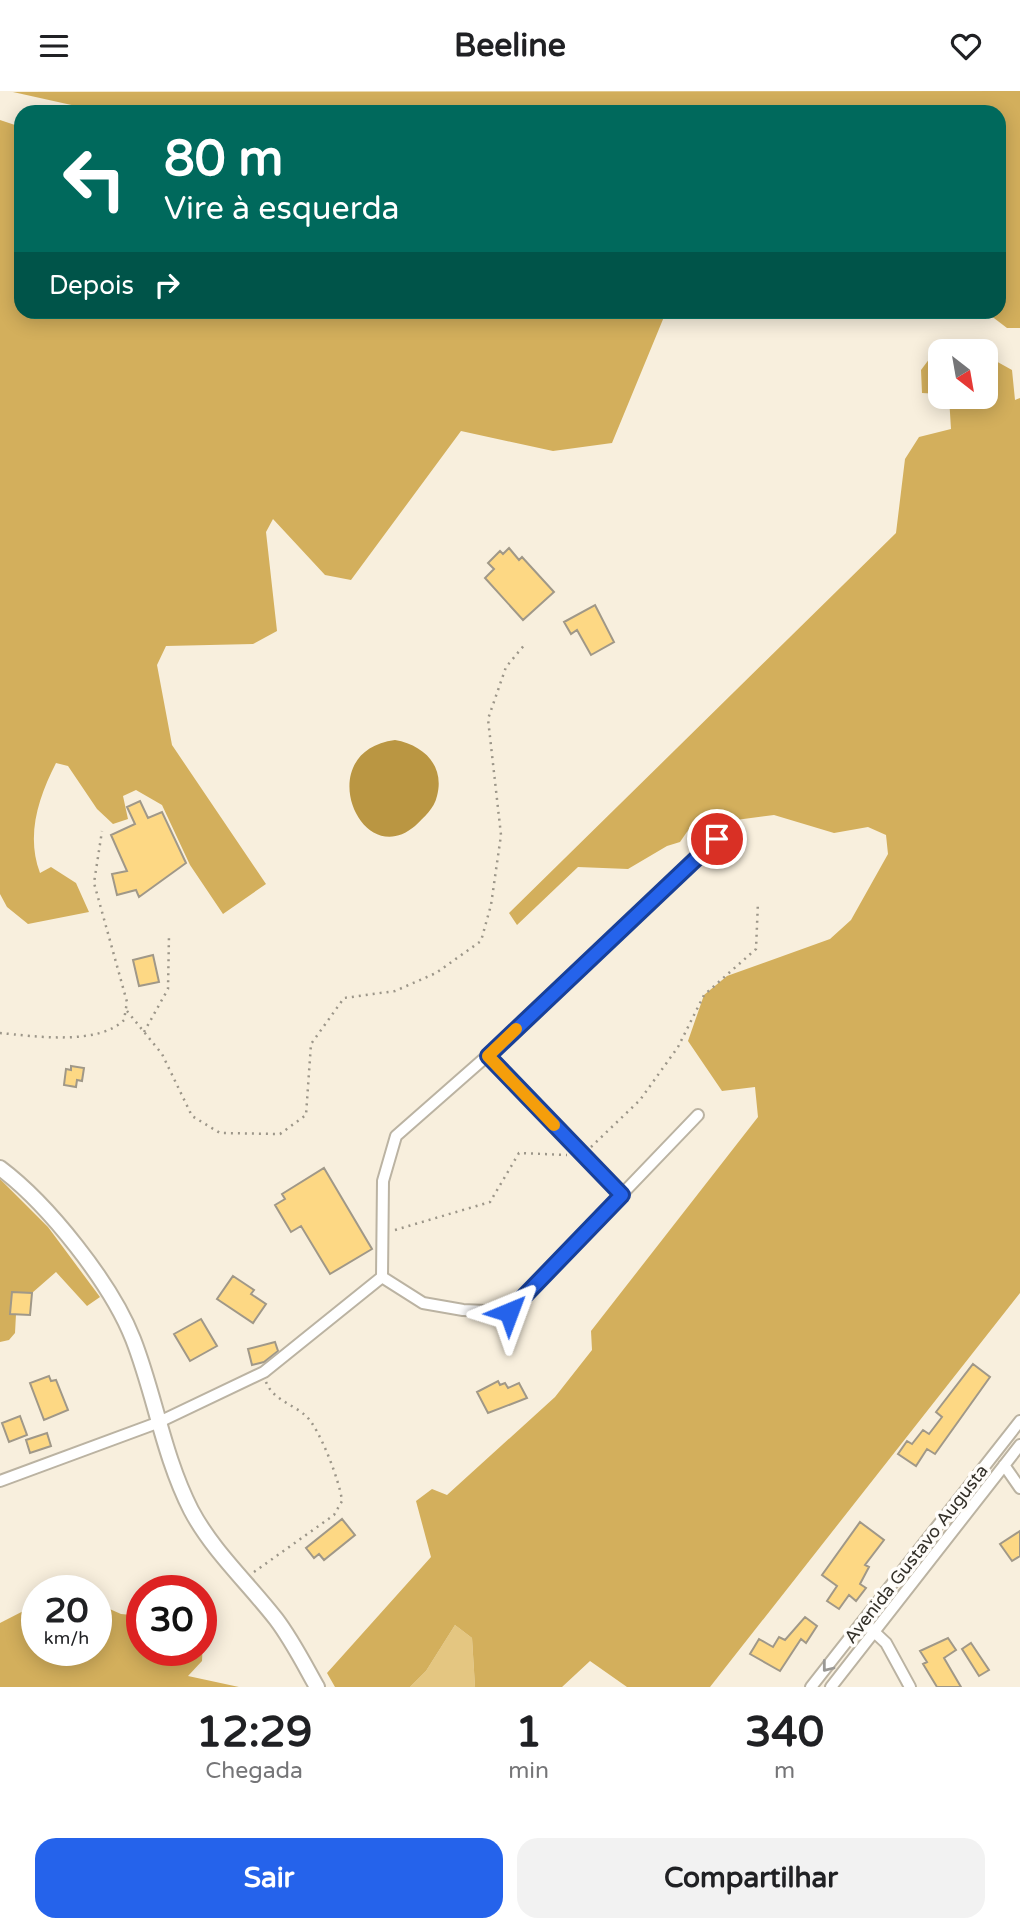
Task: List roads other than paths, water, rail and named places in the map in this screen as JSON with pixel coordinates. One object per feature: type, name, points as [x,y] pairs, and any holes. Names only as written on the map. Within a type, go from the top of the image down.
[{"type":"main road","points":[[0,1168],[23,1187],[55,1221],[122,1315],[134,1341],[157,1423],[179,1485],[193,1513],[277,1621],[317,1687]]},
{"type":"street","points":[[382,1277],[383,1181],[396,1136],[488,1056],[717,839]]},
{"type":"street","points":[[488,1056],[622,1195]]},
{"type":"street","points":[[382,1277],[423,1303],[463,1310],[509,1312],[698,1115]]},
{"type":"street","points":[[0,1481],[157,1423],[264,1372],[382,1277]]},
{"type":"street","name":"Avenida Gustavo Augusta","points":[[811,1687],[1020,1421]]},
{"type":"street","name":"Avenida Gustavo Augusta","points":[[831,1687],[1020,1445]]},
{"type":"street","points":[[1004,1465],[1020,1488]]},
{"type":"street","points":[[863,1622],[886,1643],[910,1687]]}]
